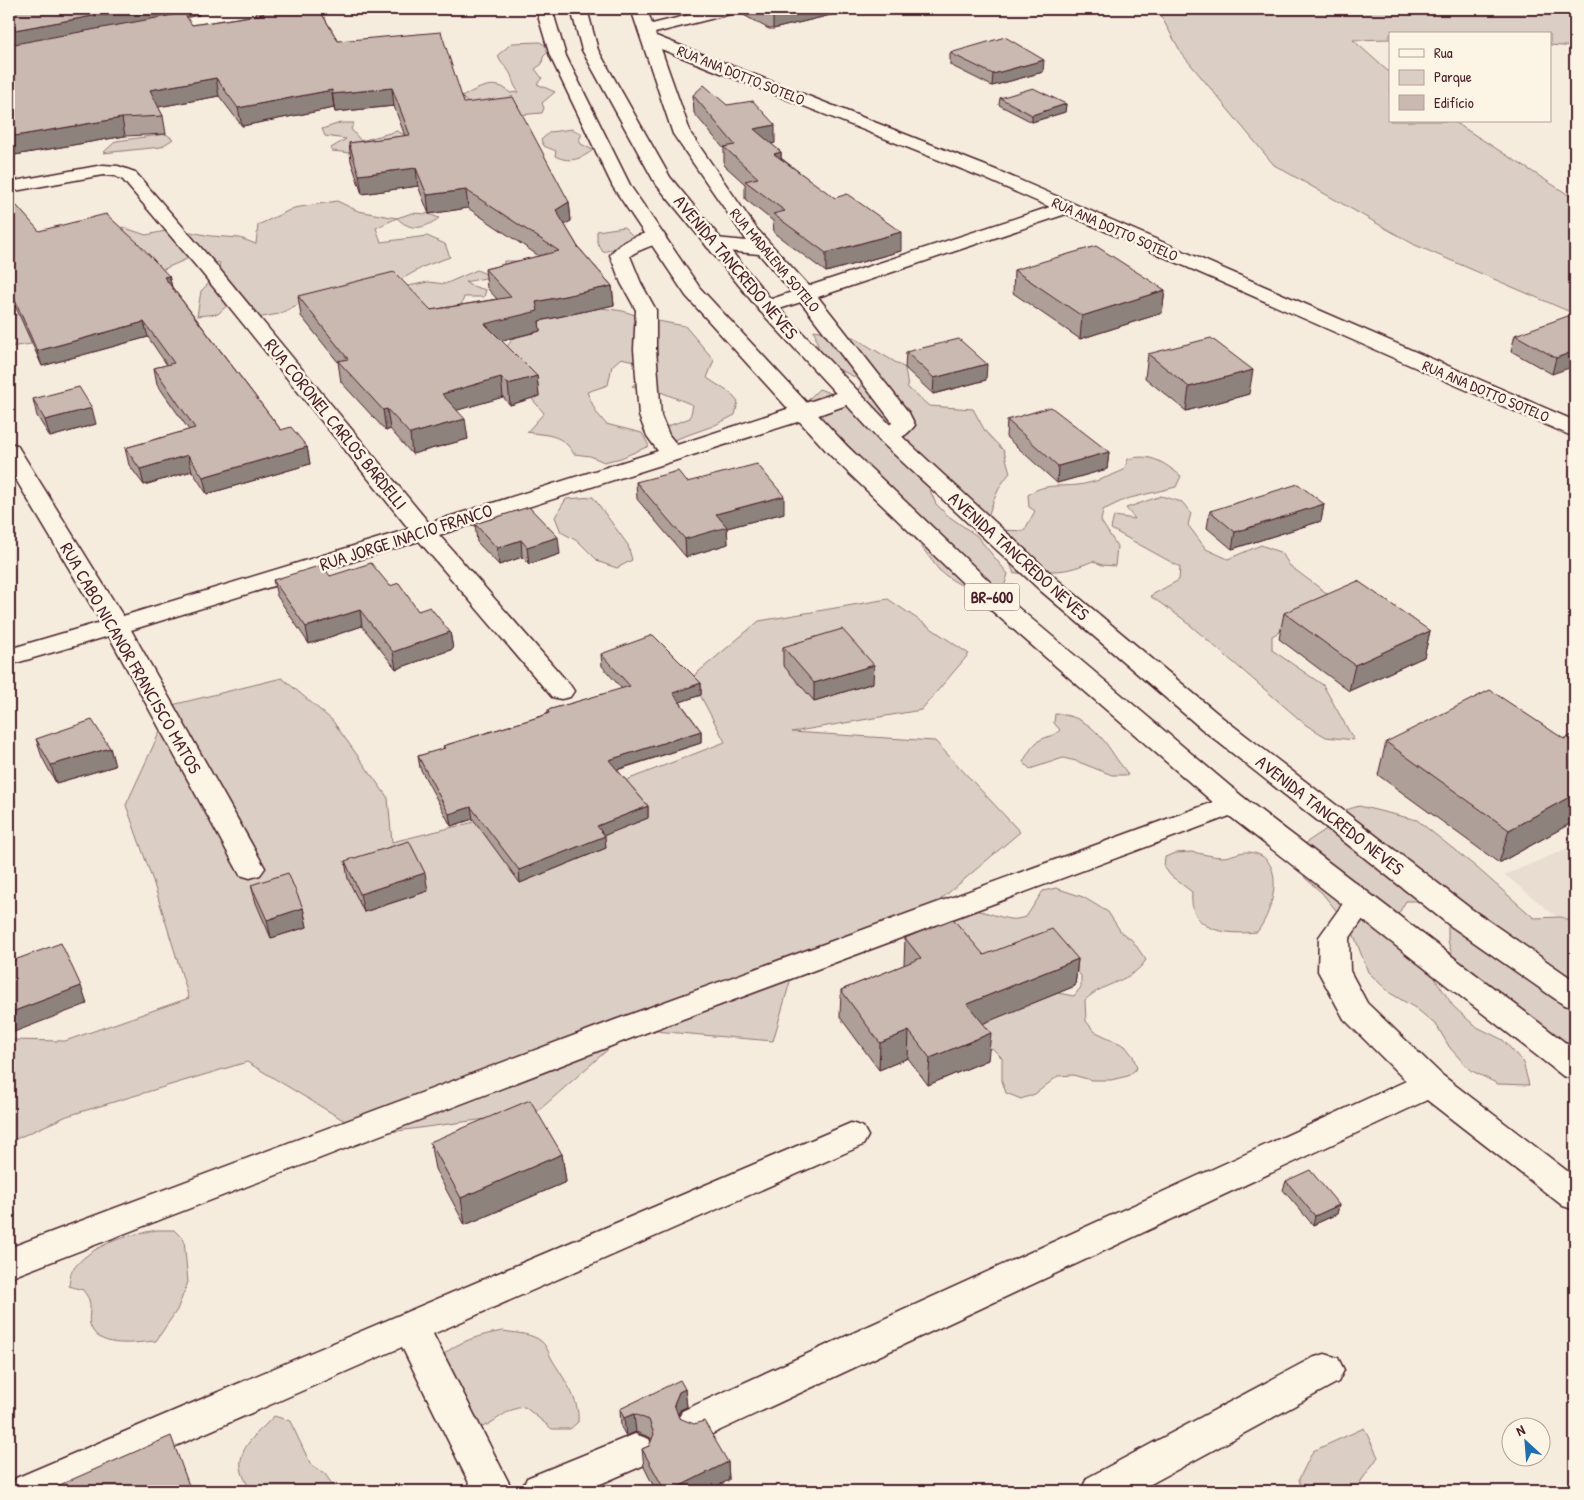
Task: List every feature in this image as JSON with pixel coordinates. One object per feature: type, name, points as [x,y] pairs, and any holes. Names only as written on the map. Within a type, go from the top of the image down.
[{"type":"street","points":[[142,31],[207,13],[258,9]]},
{"type":"street","points":[[532,9],[533,14],[547,18]]},
{"type":"street","name":"AVENIDA TANCREDO NEVES","points":[[579,9],[590,50],[662,179],[767,308],[888,436],[1050,586],[1213,724],[1459,916],[1575,997]]},
{"type":"street","name":"RUA MADALENA SOTELO","points":[[640,9],[682,134],[749,232],[806,296],[901,418],[904,425],[888,436]]},
{"type":"street","points":[[649,35],[732,9]]},
{"type":"street","name":"BR-600","points":[[547,18],[558,56],[622,187],[693,292],[802,413],[839,451],[1000,605],[1233,804],[1575,1067]]},
{"type":"street","name":"RUA ANA DOTTO SOTELO","points":[[649,35],[698,58],[990,174],[1575,429]]},
{"type":"street","points":[[663,78],[698,58]]},
{"type":"street","name":"RUA CORONEL CARLOS BARDELLI","points":[[9,186],[103,170],[118,171],[129,176],[209,269],[423,531],[561,691]]},
{"type":"street","points":[[767,308],[1066,208]]},
{"type":"street","points":[[656,237],[638,242],[626,248],[620,254],[631,283],[646,310],[645,349],[651,422],[658,436],[672,454]]},
{"type":"street","points":[[715,244],[764,249]]},
{"type":"street","name":"RUA JORGE INACIO FRANCO","points":[[9,658],[117,627],[672,454],[850,396]]},
{"type":"street","name":"RUA CABO NICANOR FRANCISCO MATOS","points":[[9,450],[117,627],[250,868]]},
{"type":"street","points":[[9,1263],[626,1028],[1233,804]]},
{"type":"street","points":[[1360,902],[1334,937],[1334,971],[1355,1011],[1430,1084],[1575,1196]]},
{"type":"street","points":[[696,1422],[1430,1084]]},
{"type":"street","points":[[30,1491],[850,1136]]},
{"type":"street","points":[[410,1326],[493,1491]]},
{"type":"street","points":[[1101,1491],[1325,1370]]},
{"type":"street","points":[[541,1491],[635,1452]]},
{"type":"shaded area","points":[[1575,845],[1575,918],[1564,923],[1505,875]]},
{"type":"green space","points":[[1157,9],[1575,9],[1575,47],[1552,45],[1552,32],[1389,32],[1389,39],[1353,40],[1389,72],[1389,122],[1455,122],[1575,199],[1575,314],[1415,245],[1274,165],[1182,54]]},
{"type":"green space","points":[[540,42],[551,49],[543,57],[542,64],[535,69],[542,78],[537,84],[555,92],[542,103],[544,108],[542,113],[492,117],[462,97],[474,90],[493,85],[505,88],[510,93],[519,92],[514,85],[510,73],[500,61],[498,55],[512,43]]},
{"type":"green space","points":[[340,123],[354,123],[351,129],[361,141],[397,131],[405,135],[408,143],[351,153],[332,151],[331,148],[346,139],[325,136],[322,129]]},
{"type":"green space","points":[[572,129],[582,134],[579,140],[581,144],[593,150],[584,156],[570,160],[555,156],[556,151],[544,146],[541,140],[550,132]]},
{"type":"green space","points":[[166,134],[173,139],[161,147],[103,153],[116,141]]},
{"type":"green space","points":[[337,201],[358,211],[397,218],[376,228],[381,242],[427,236],[445,244],[450,257],[425,266],[400,280],[325,291],[279,314],[246,320],[231,310],[245,302],[235,298],[218,314],[197,316],[201,291],[216,276],[220,263],[189,258],[155,273],[116,241],[122,227],[146,235],[175,229],[211,236],[240,238],[256,244],[258,225],[294,208]]},
{"type":"green space","points":[[412,213],[429,214],[439,218],[423,227],[412,227],[397,218]]},
{"type":"green space","points":[[624,227],[634,237],[628,245],[603,252],[597,242],[597,231]]},
{"type":"green space","points":[[504,261],[523,261],[495,276],[465,282],[486,290],[484,297],[464,297],[461,306],[446,316],[356,318],[393,289],[428,282],[445,284],[477,270],[486,274],[503,269]]},
{"type":"green space","points":[[601,308],[623,311],[647,319],[685,326],[714,360],[707,378],[730,393],[738,402],[735,415],[713,426],[671,441],[657,430],[690,418],[693,405],[663,393],[632,386],[647,373],[638,362],[621,358],[612,366],[608,385],[587,392],[596,412],[606,424],[642,433],[649,446],[621,458],[604,462],[590,456],[574,454],[564,442],[554,437],[527,432],[544,413],[516,380],[505,351],[512,339],[522,330],[546,319]]},
{"type":"green space","points":[[9,313],[23,316],[54,341],[9,347]]},
{"type":"green space","points":[[814,330],[853,337],[905,368],[908,388],[929,406],[973,409],[985,431],[1004,451],[1010,473],[996,494],[988,518],[1001,530],[1024,531],[1035,511],[1029,507],[1028,495],[1034,491],[1052,486],[1090,483],[1102,479],[1124,470],[1128,459],[1136,457],[1150,458],[1181,476],[1176,487],[1126,499],[1103,510],[1101,521],[1117,546],[1115,566],[1102,565],[1093,561],[1064,570],[1030,571],[1014,574],[1009,560],[926,481],[936,504],[947,515],[977,536],[1008,574],[1004,587],[990,596],[969,589],[939,570],[866,473],[863,460],[834,431],[820,422],[811,412],[807,401],[819,389],[852,401],[863,381],[834,367],[819,350]]},
{"type":"green space","points":[[1161,496],[1182,502],[1191,513],[1188,525],[1206,549],[1228,559],[1261,545],[1282,553],[1290,566],[1336,600],[1272,636],[1272,650],[1323,685],[1354,740],[1326,737],[1306,725],[1183,619],[1150,596],[1179,580],[1180,567],[1111,529],[1114,516],[1135,519],[1126,508]]},
{"type":"green space","points":[[593,497],[628,545],[632,560],[617,568],[599,562],[579,542],[561,532],[555,517],[566,499]]},
{"type":"green space","points":[[888,599],[969,654],[921,710],[792,732],[935,741],[1020,832],[926,912],[795,964],[773,1041],[631,1029],[537,1112],[368,1135],[247,1062],[67,1116],[9,1142],[9,1040],[65,1041],[189,998],[153,881],[126,805],[172,705],[282,678],[332,720],[388,798],[392,842],[593,793],[725,742],[691,678],[759,621]]},
{"type":"green space","points":[[1055,714],[1074,718],[1090,726],[1103,739],[1128,775],[1112,775],[1063,758],[1030,769],[1023,762],[1031,749],[1042,739],[1054,735],[1060,730],[1054,723]]},
{"type":"green space","points":[[1359,806],[1417,820],[1476,867],[1534,918],[1561,917],[1575,922],[1575,1067],[1554,1059],[1454,962],[1448,941],[1448,920],[1436,901],[1406,901],[1396,918],[1453,1006],[1475,1026],[1503,1040],[1523,1062],[1529,1085],[1498,1084],[1470,1070],[1450,1048],[1437,1026],[1417,1009],[1390,993],[1368,972],[1352,930],[1322,893],[1305,878],[1298,858],[1307,842],[1325,830],[1336,813]]},
{"type":"green space","points":[[1191,852],[1222,857],[1249,852],[1261,856],[1269,863],[1273,874],[1274,886],[1272,899],[1263,923],[1257,932],[1233,933],[1222,931],[1211,928],[1196,916],[1192,905],[1192,892],[1171,876],[1164,867],[1165,857],[1176,853]]},
{"type":"green space","points":[[1056,888],[1083,897],[1108,912],[1121,932],[1132,940],[1146,960],[1126,978],[1101,989],[1085,1000],[1086,1021],[1094,1031],[1125,1046],[1133,1056],[1137,1068],[1128,1076],[1111,1080],[1091,1080],[1073,1075],[1058,1076],[1035,1094],[1021,1099],[1006,1093],[1002,1081],[1002,1058],[993,1049],[977,1044],[956,1027],[1058,993],[1074,996],[1081,987],[1081,976],[1072,964],[978,955],[950,922],[957,915],[970,910],[1012,919],[1026,917],[1043,891]]},
{"type":"green space","points":[[157,1230],[174,1230],[184,1240],[188,1282],[177,1310],[156,1341],[120,1343],[102,1339],[96,1334],[89,1321],[89,1299],[83,1290],[69,1286],[72,1271],[99,1247],[122,1238]]},
{"type":"green space","points":[[503,1331],[534,1337],[545,1346],[574,1398],[578,1422],[570,1429],[552,1429],[525,1407],[511,1410],[490,1424],[476,1429],[458,1381],[452,1376],[441,1357],[461,1343],[487,1334]]},
{"type":"green space","points":[[274,1416],[290,1421],[311,1465],[325,1474],[337,1491],[250,1490],[243,1476],[241,1460],[245,1448],[254,1436]]},
{"type":"green space","points":[[1364,1428],[1378,1457],[1354,1491],[1302,1491],[1299,1479],[1313,1451]]},
{"type":"building","points":[[9,9],[132,9],[9,31]]},
{"type":"building","points":[[260,9],[319,9],[338,41],[441,32],[464,103],[513,97],[569,202],[556,210],[578,247],[612,286],[536,302],[538,311],[485,324],[537,376],[508,384],[501,377],[442,394],[465,419],[410,434],[387,409],[383,410],[338,361],[348,359],[298,296],[394,272],[431,310],[511,297],[485,269],[559,251],[466,190],[427,195],[416,168],[359,175],[349,143],[410,135],[392,88],[332,94],[332,90],[238,108],[216,78],[150,90],[163,116],[122,118],[9,137],[9,45],[184,13],[192,25],[264,14]]},
{"type":"building","points":[[1005,37],[1044,60],[993,74],[950,53]]},
{"type":"building","points":[[704,85],[727,105],[753,101],[775,125],[754,129],[781,152],[774,154],[835,198],[847,194],[901,232],[826,253],[773,214],[785,211],[745,181],[758,178],[724,147],[735,145],[693,95]]},
{"type":"building","points":[[1033,88],[1066,104],[1032,115],[1000,98]]},
{"type":"building","points":[[17,206],[39,231],[106,214],[138,243],[169,276],[164,277],[281,430],[291,427],[307,447],[203,477],[188,455],[140,469],[125,448],[195,428],[154,368],[174,363],[144,322],[37,351],[9,286],[9,208]]},
{"type":"building","points":[[1096,246],[1165,290],[1082,316],[1014,270]]},
{"type":"building","points":[[1568,316],[1575,321],[1575,351],[1556,358],[1515,335]]},
{"type":"building","points":[[1211,338],[1253,370],[1189,387],[1148,354]]},
{"type":"building","points":[[959,339],[987,364],[934,378],[906,352]]},
{"type":"building","points":[[79,387],[92,408],[45,420],[33,399]]},
{"type":"building","points":[[1051,407],[1109,452],[1058,466],[1007,420]]},
{"type":"building","points":[[757,464],[784,496],[716,514],[727,527],[685,539],[636,482],[678,471],[687,482]]},
{"type":"building","points":[[1298,484],[1324,504],[1235,532],[1210,511]]},
{"type":"building","points":[[529,507],[558,537],[527,547],[521,540],[497,548],[475,524]]},
{"type":"building","points":[[371,563],[390,586],[399,583],[418,611],[430,607],[450,632],[393,652],[360,610],[306,627],[273,580],[322,565],[330,576]]},
{"type":"building","points":[[1358,581],[1430,631],[1355,665],[1284,613]]},
{"type":"building","points":[[842,629],[874,665],[814,683],[783,647]]},
{"type":"building","points":[[653,635],[701,683],[673,693],[701,731],[609,760],[648,806],[597,826],[605,836],[519,870],[471,807],[449,814],[418,756],[445,748],[443,746],[542,716],[549,713],[548,710],[630,686],[601,654]]},
{"type":"building","points":[[1490,690],[1564,739],[1575,734],[1575,794],[1509,830],[1386,742]]},
{"type":"building","points":[[92,720],[110,748],[51,765],[36,739]]},
{"type":"building","points":[[409,841],[425,873],[360,894],[345,861]]},
{"type":"building","points":[[288,873],[303,908],[267,920],[251,885]]},
{"type":"building","points":[[953,919],[984,955],[1052,929],[1078,959],[967,1004],[991,1033],[930,1058],[909,1031],[880,1043],[841,990],[921,958],[905,938]]},
{"type":"building","points":[[61,943],[81,986],[9,1013],[9,962]]},
{"type":"building","points":[[530,1100],[562,1154],[461,1198],[430,1142]]},
{"type":"building","points":[[1310,1170],[1339,1205],[1315,1216],[1286,1181]]},
{"type":"building","points":[[680,1380],[685,1389],[679,1392],[674,1404],[679,1418],[694,1424],[704,1421],[728,1462],[670,1491],[665,1491],[642,1449],[649,1446],[654,1434],[649,1420],[634,1414],[624,1418],[620,1409]]},
{"type":"building","points":[[171,1436],[191,1491],[56,1491],[55,1487]]}]
